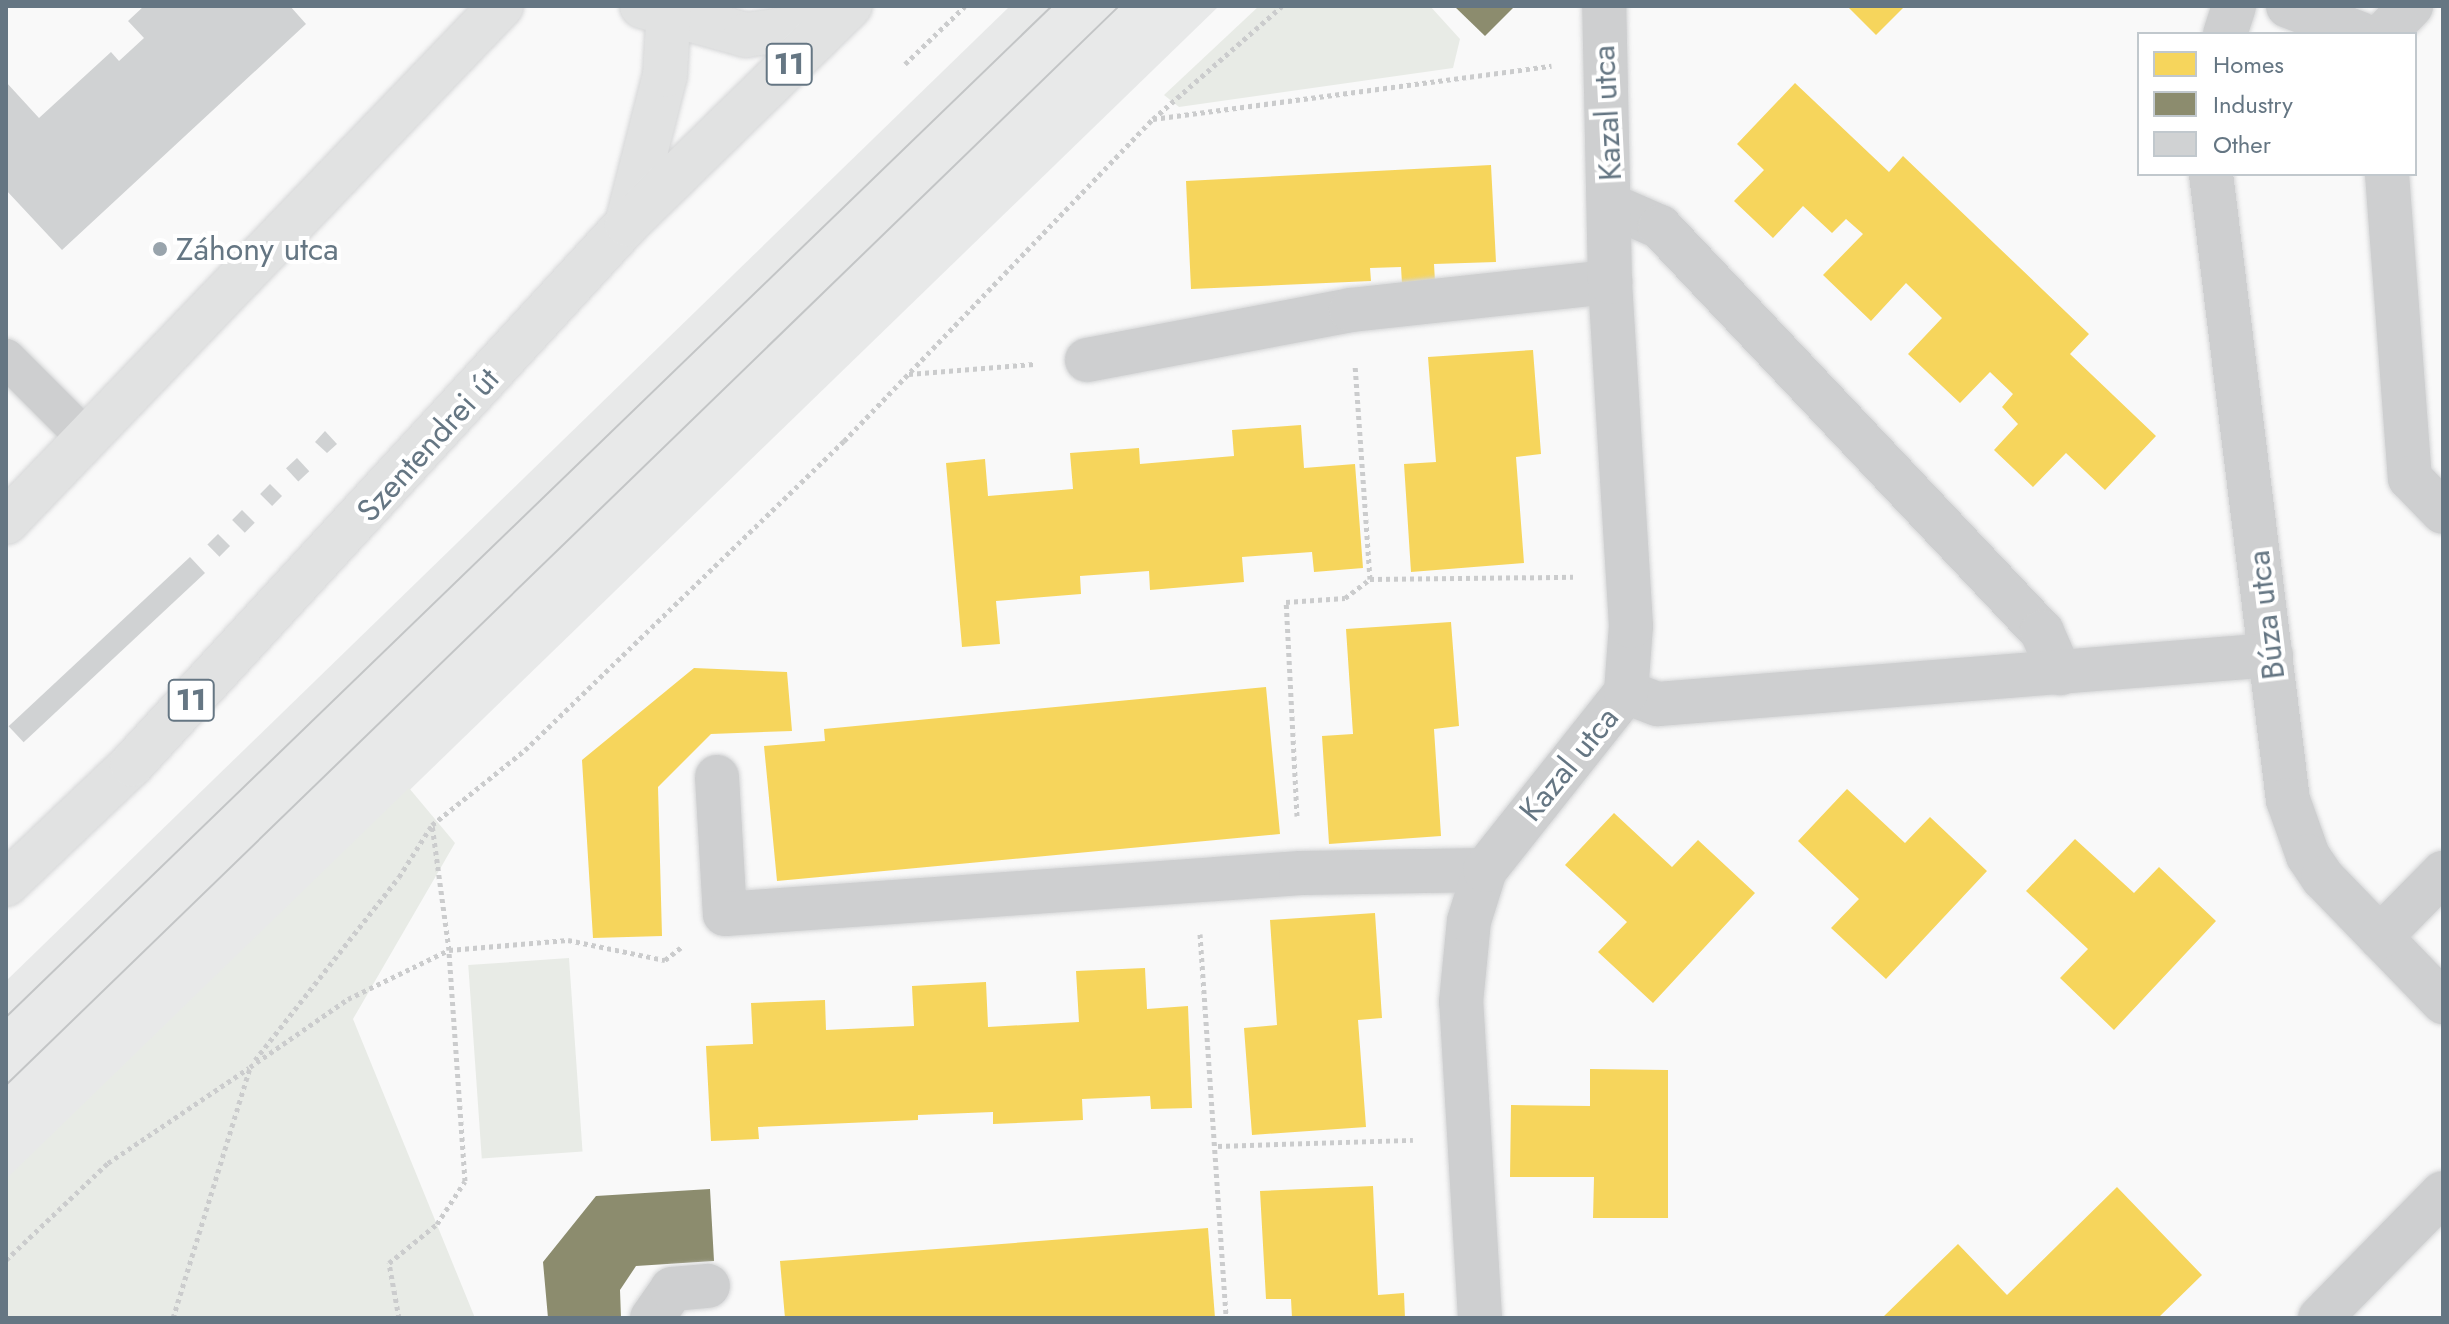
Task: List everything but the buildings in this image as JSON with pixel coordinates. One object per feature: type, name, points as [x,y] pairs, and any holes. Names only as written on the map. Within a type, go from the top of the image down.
[{"type":"main road","points":[[6,522],[501,6]]},
{"type":"main road","points":[[627,224],[665,75],[660,8],[746,35],[841,14]]},
{"type":"main road","name":"Szentendrei út","points":[[6,884],[132,764],[627,224],[841,14]]},
{"type":"street","name":"Kazal utca","points":[[1480,1318],[1461,1002],[1469,921],[1485,870],[1626,692],[1631,626],[1624,576],[1610,282],[1612,206],[1602,60],[1604,6]]},
{"type":"street","points":[[2226,32],[2234,6]]},
{"type":"street","points":[[2288,6],[2356,32]]},
{"type":"street","points":[[2386,32],[2411,6]]},
{"type":"street","name":"Búza utca","points":[[2211,176],[2288,800],[2298,831],[2323,878],[2443,1002]]},
{"type":"street","points":[[2387,176],[2410,478],[2443,512]]},
{"type":"street","points":[[1612,206],[1660,227],[2042,632],[2060,673]]},
{"type":"street","points":[[1087,360],[1351,310],[1610,282]]},
{"type":"street","points":[[1626,692],[1658,704],[2271,655]]},
{"type":"street","points":[[717,777],[725,914],[1301,873],[1485,870]]},
{"type":"street","points":[[2380,937],[2443,873]]},
{"type":"street","points":[[2320,1318],[2443,1193]]},
{"type":"street","points":[[652,1318],[672,1289],[708,1286]]},
{"type":"lane","points":[[6,358],[85,437]]},
{"type":"path","points":[[905,64],[965,6]]},
{"type":"path","points":[[173,1318],[250,1067],[399,877],[432,825],[525,750],[909,374],[1153,119],[1282,6]]},
{"type":"path","points":[[1153,119],[1602,60]]},
{"type":"path","points":[[1351,310],[1370,579]]},
{"type":"path","points":[[909,374],[1087,360]]},
{"type":"path","points":[[1301,873],[1286,602],[1345,598],[1370,579],[1624,576]]},
{"type":"path","points":[[399,1318],[389,1263],[437,1224],[465,1181],[449,950],[432,825]]},
{"type":"path","points":[[1196,882],[1218,1146],[1226,1318]]},
{"type":"path","points":[[6,1260],[108,1163],[348,999],[449,950],[568,940],[665,960],[725,914]]},
{"type":"path","points":[[1218,1146],[1468,1138]]},
{"type":"shaded area","points":[[1010,6],[1219,6],[6,1181],[6,981]]},
{"type":"shaded area","points":[[1259,6],[1430,6],[1460,39],[1453,68],[1179,107],[1164,95]]},
{"type":"shaded area","points":[[409,788],[455,843],[353,1019],[475,1318],[6,1318],[6,1179]]},
{"type":"shaded area","points":[[569,958],[583,1152],[482,1159],[468,965]]},
{"type":"tram line","points":[[6,1017],[1052,6]]},
{"type":"tram line","points":[[6,1085],[1119,6]]},
{"type":"place","name":"Záhony utca","points":[[160,249]]}]
